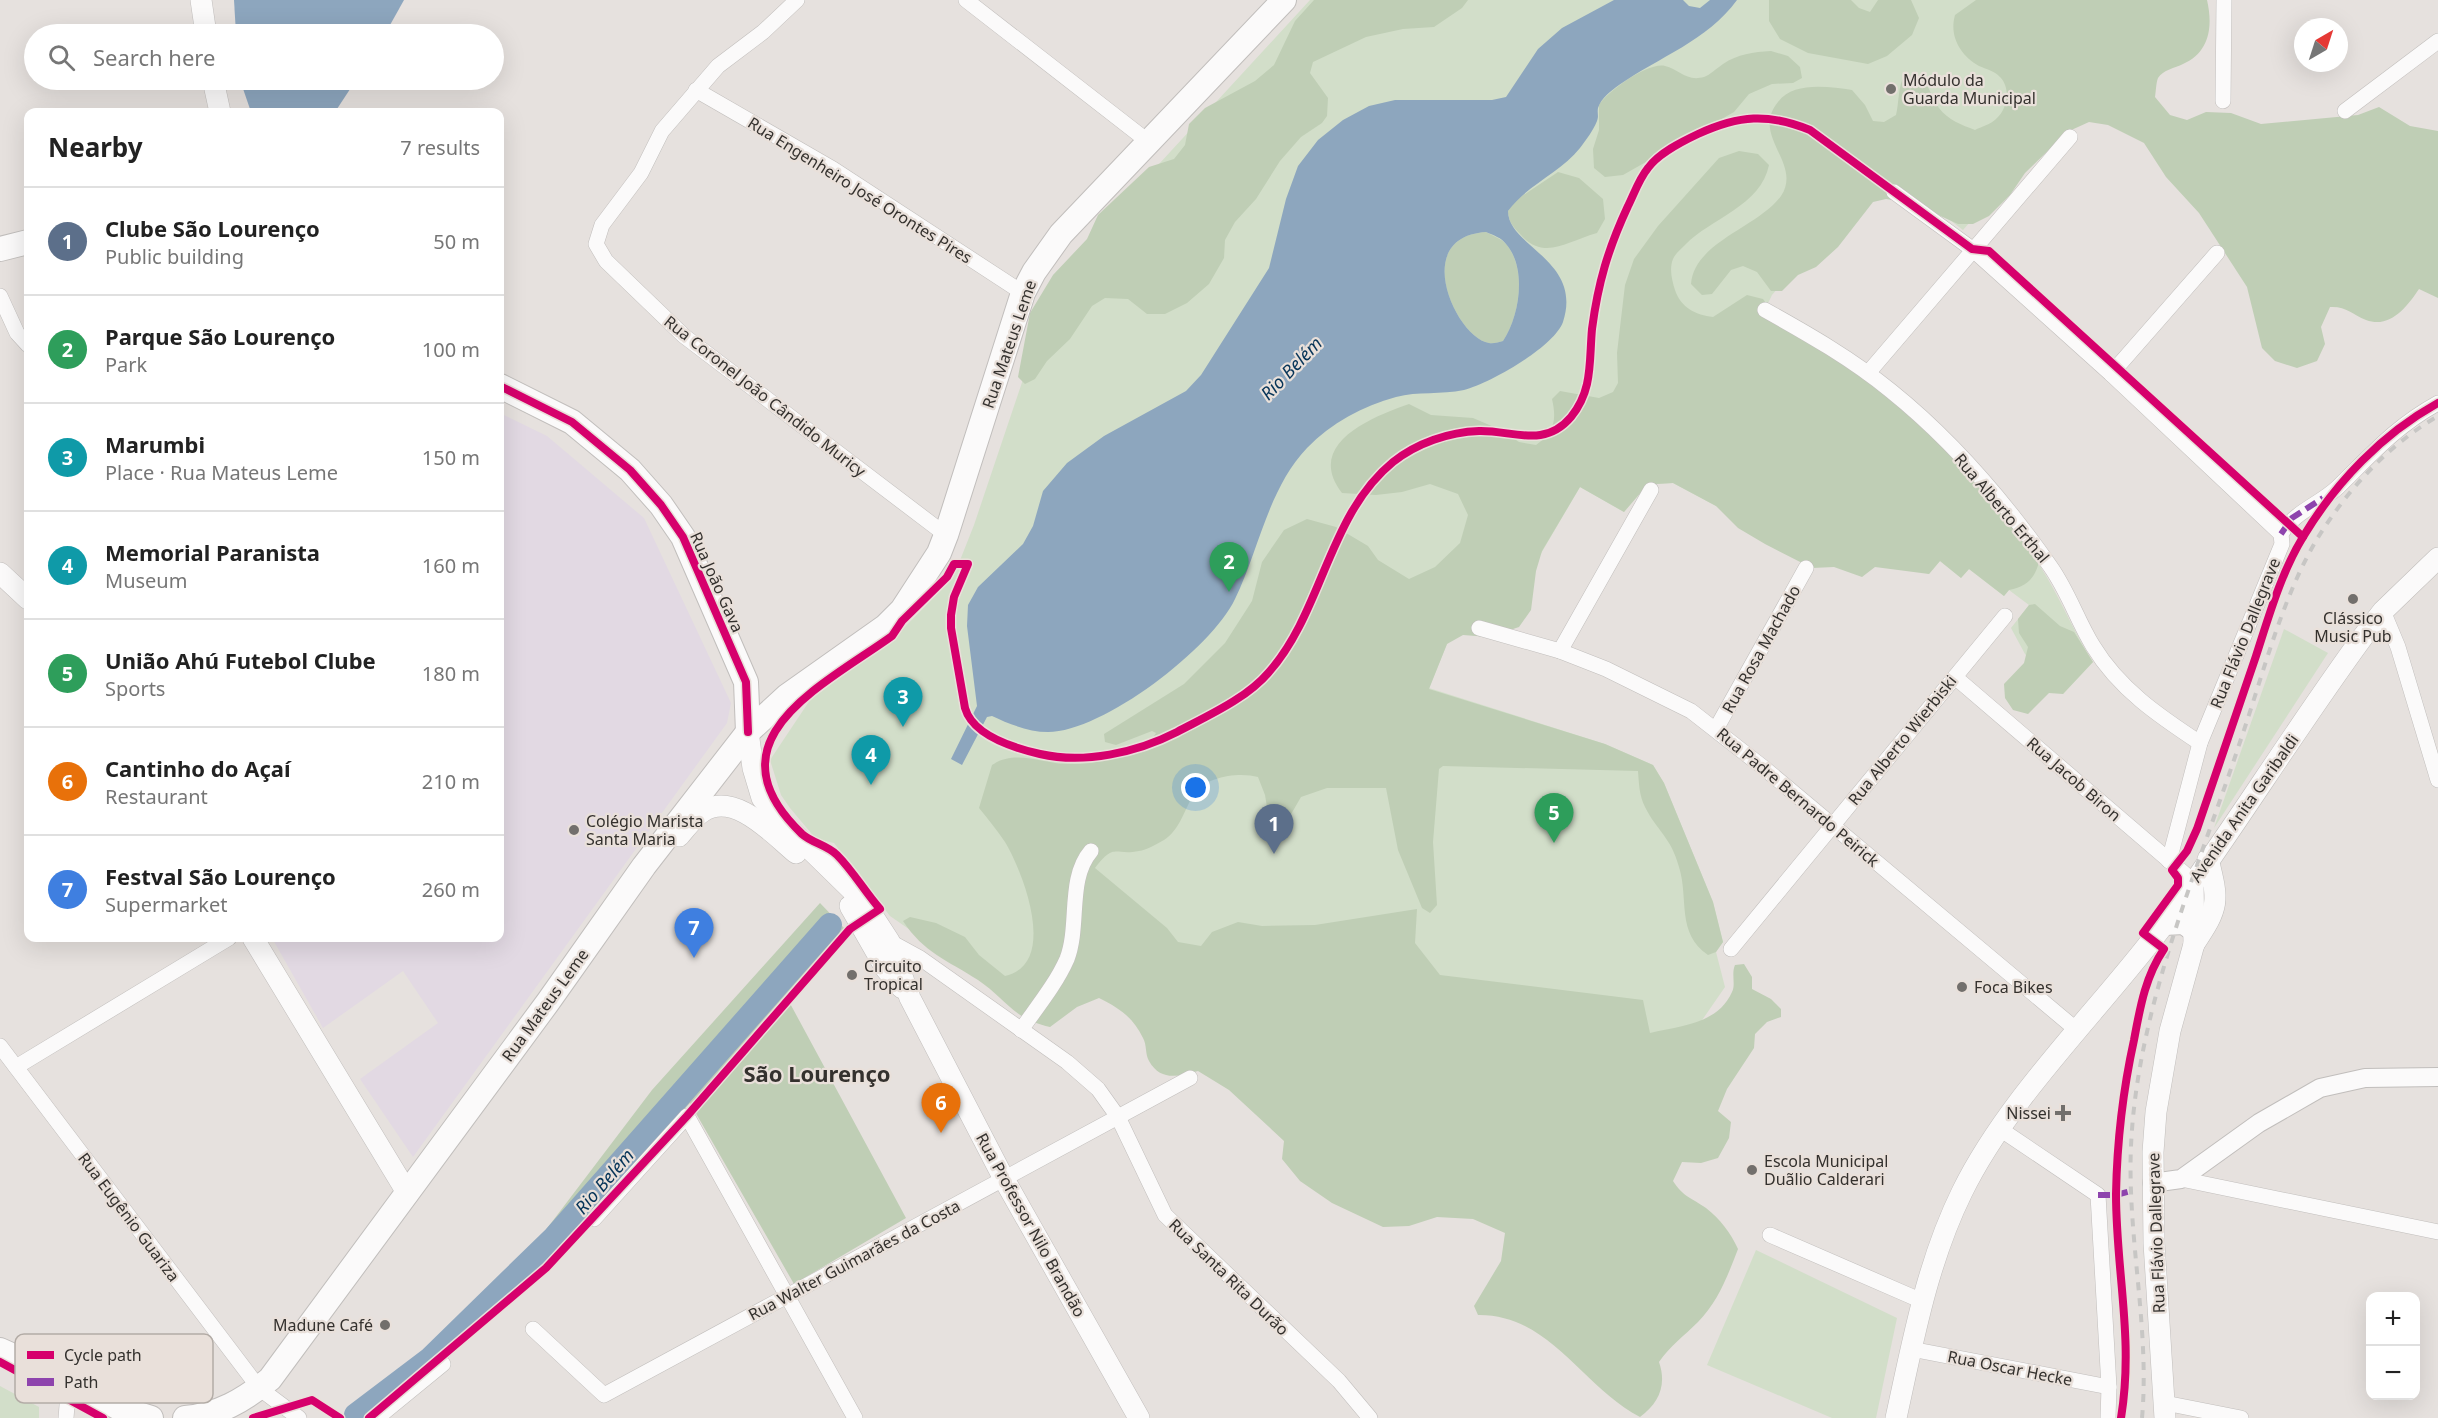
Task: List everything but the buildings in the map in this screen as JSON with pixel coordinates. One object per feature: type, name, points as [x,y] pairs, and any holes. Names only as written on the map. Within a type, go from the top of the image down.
[{"type":"main road","points":[[201,0],[205,24]]},
{"type":"main road","name":"Rua Mateus Leme","points":[[185,1418],[211,1414],[228,1408],[259,1388],[282,1365],[644,866],[748,732],[787,696],[886,626],[915,591],[939,553],[946,535],[1023,293],[1034,272],[1061,234],[1284,0]]},
{"type":"main road","points":[[215,90],[219,108]]},
{"type":"main road","points":[[0,249],[24,243]]},
{"type":"main road","name":"Rua João Gava","points":[[504,388],[572,422],[630,470],[645,486],[683,537],[746,682],[748,732]]},
{"type":"main road","name":"Avenida Anita Garibaldi","points":[[1896,1418],[1922,1301],[1954,1209],[1972,1173],[2001,1129],[2164,923],[2344,662],[2383,611],[2438,558]]},
{"type":"main road","points":[[0,573],[24,595]]},
{"type":"main road","name":"Rua Mateus Leme","points":[[746,682],[760,692],[776,689],[878,614],[915,591]]},
{"type":"main road","points":[[644,866],[664,826],[731,728],[746,682]]},
{"type":"main road","name":"Rua Professor Nilo Brandão","points":[[748,732],[753,768],[762,798],[778,818],[863,900],[890,941],[910,998],[1004,1179],[1139,1418]]},
{"type":"main road","name":"Rua Professor Nilo Brandão","points":[[644,866],[677,838],[702,812],[720,806],[747,813],[795,852],[847,902],[886,969],[910,998]]},
{"type":"main road","name":"Rua Flávio Dallegrave","points":[[2194,937],[2210,920],[2217,897],[2208,859]]},
{"type":"main road","name":"Rua Flávio Dallegrave","points":[[2165,1411],[2152,1183],[2156,1112],[2163,1070],[2194,937],[2193,881]]},
{"type":"main road","points":[[2164,923],[2184,922],[2194,937]]},
{"type":"main road","points":[[255,942],[408,1194]]},
{"type":"main road","points":[[0,1350],[15,1357]]},
{"type":"main road","points":[[110,1403],[151,1418]]},
{"type":"street","points":[[696,90],[718,66],[763,33],[797,0]]},
{"type":"street","points":[[966,0],[1150,143]]},
{"type":"street","points":[[2223,101],[2224,0]]},
{"type":"street","points":[[2346,111],[2438,41]]},
{"type":"street","name":"Rua Coronel João Cândido Muricy","points":[[696,90],[662,131],[641,173],[602,225],[596,244],[606,261],[684,336],[946,535]]},
{"type":"street","name":"Rua Engenheiro José Orontes Pires","points":[[696,90],[833,170],[1023,293]]},
{"type":"street","points":[[1868,373],[2070,137]]},
{"type":"street","points":[[1894,192],[1972,249],[2111,374],[2281,534]]},
{"type":"street","points":[[2111,374],[2217,253]]},
{"type":"street","points":[[0,296],[17,333],[24,341]]},
{"type":"street","name":"Rua Alberto Erthal","points":[[1765,310],[1868,373],[1918,414],[1992,492],[2051,566],[2093,646],[2122,685],[2162,718],[2200,743]]},
{"type":"street","name":"Rua Flávio Dallegrave","points":[[2169,861],[2200,743],[2282,544],[2281,534],[2292,518],[2338,487],[2387,437],[2438,403]]},
{"type":"street","points":[[1560,651],[1652,490]]},
{"type":"street","name":"Rua Rosa Machado","points":[[1716,729],[1806,568]]},
{"type":"street","points":[[2383,611],[2433,748],[2438,780]]},
{"type":"street","name":"Rua Alberto Wierbiski","points":[[1731,949],[2005,616]]},
{"type":"street","name":"Rua Padre Bernardo Peirick","points":[[1479,628],[1560,651],[1652,690],[1691,711],[1833,825],[2078,1031]]},
{"type":"street","name":"Rua Jacob Biron","points":[[1955,677],[2193,881]]},
{"type":"street","points":[[1021,1030],[1067,958],[1073,937],[1080,866],[1090,850]]},
{"type":"street","name":"Rua Santa Rita Durão","points":[[890,941],[920,958],[1082,1074],[1103,1096],[1118,1117],[1165,1215],[1339,1381],[1371,1418]]},
{"type":"street","points":[[16,1067],[222,942]]},
{"type":"street","name":"Rua Eugênio Guariza","points":[[0,1046],[259,1388],[298,1418]]},
{"type":"street","points":[[2181,1179],[2259,1123],[2320,1088],[2366,1078],[2438,1077]]},
{"type":"street","name":"Rua Walter Guimarães da Costa","points":[[533,1329],[604,1395],[1190,1078]]},
{"type":"street","points":[[594,1219],[687,1116],[855,1418]]},
{"type":"street","points":[[2001,1129],[2098,1195],[2109,1387],[2108,1418]]},
{"type":"street","points":[[2152,1183],[2181,1179],[2438,1232]]},
{"type":"street","points":[[1770,1235],[1922,1301]]},
{"type":"street","name":"Rua Oscar Hecke","points":[[1911,1348],[2109,1387]]},
{"type":"street","points":[[377,1418],[443,1364]]},
{"type":"street","points":[[66,1418],[67,1403]]},
{"type":"street","points":[[2165,1411],[2241,1418]]},
{"type":"shaded area","name":"Colégio Marista Santa Maria","points":[[504,415],[547,436],[644,518],[731,703],[727,723],[413,1157],[360,1079],[438,1023],[403,971],[323,1028],[274,942],[504,942]]},
{"type":"green space","points":[[1310,0],[2050,0],[2044,138],[1963,230],[1853,146],[1813,248],[1772,295],[1751,338],[1924,445],[2040,566],[2093,662],[2063,694],[2025,654],[2011,628],[2029,605],[2009,590],[2004,596],[1969,569],[1961,578],[1940,561],[1929,574],[1716,506],[1673,483],[1656,484],[1642,491],[1624,512],[1580,487],[1509,608],[1467,595],[1429,688],[1605,744],[1653,765],[1664,783],[1713,902],[1723,942],[1716,952],[1725,987],[1591,1181],[1096,975],[1050,1027],[890,916],[834,843],[816,839],[790,808],[781,795],[770,760],[810,700],[894,638],[953,578],[974,525],[1047,308],[1090,239]]},
{"type":"green space","points":[[1314,0],[1468,0],[1462,8],[1434,27],[1403,29],[1366,37],[1313,62],[1310,73],[1328,98],[1327,116],[1322,123],[1301,137],[1280,161],[1256,199],[1235,222],[1225,240],[1224,258],[1209,284],[1187,303],[1165,314],[1147,314],[1128,299],[1105,298],[1092,306],[1070,339],[1047,361],[1035,379],[1025,384],[1018,377],[1030,313],[1053,275],[1087,239],[1098,215],[1149,167],[1174,159],[1185,145],[1189,124],[1205,108],[1255,81],[1274,65],[1295,21]]},
{"type":"green space","points":[[1769,0],[1851,0],[1859,8],[1870,12],[1878,0],[1911,0],[1919,18],[1912,35],[1887,56],[1868,64],[1808,53],[1780,39],[1769,21]]},
{"type":"green space","points":[[1976,0],[2207,0],[2209,29],[2199,53],[2183,64],[2163,73],[2157,80],[2155,97],[2170,115],[2187,120],[2206,112],[2231,113],[2261,124],[2358,115],[2379,107],[2410,126],[2438,131],[2438,298],[2419,289],[2397,315],[2375,322],[2345,309],[2330,307],[2321,327],[2325,344],[2317,361],[2297,368],[2275,361],[2262,348],[2247,287],[2199,213],[2166,177],[2144,143],[2108,125],[2089,122],[2067,132],[2025,173],[2010,195],[1989,216],[1973,224],[1958,224],[1912,203],[1886,199],[1873,202],[1838,247],[1816,267],[1798,275],[1782,291],[1771,291],[1757,272],[1743,266],[1731,270],[1712,294],[1702,295],[1691,284],[1695,269],[1703,257],[1771,207],[1781,196],[1786,184],[1786,172],[1772,138],[1770,126],[1771,114],[1785,95],[1802,88],[1812,87],[1852,90],[1865,105],[1873,121],[1884,122],[1896,115],[1904,77],[1913,77],[1924,82],[1943,112],[1965,126],[1975,130],[2000,115],[2007,98],[2006,87],[1996,73],[1972,62],[1961,51],[1955,37],[1955,15]]},
{"type":"green space","points":[[1771,51],[1788,56],[1800,67],[1802,78],[1793,83],[1772,84],[1749,94],[1734,112],[1623,175],[1605,177],[1594,168],[1593,149],[1599,130],[1599,105],[1611,92],[1629,79],[1649,68],[1658,66],[1665,66],[1692,78],[1704,77],[1734,58]]},
{"type":"green space","points":[[1739,151],[1758,154],[1769,165],[1764,179],[1746,201],[1696,235],[1675,255],[1671,274],[1681,302],[1690,310],[1713,317],[1747,295],[1763,299],[1785,329],[1831,356],[1895,401],[1947,445],[2040,556],[2037,569],[2031,579],[2022,586],[2009,590],[2004,596],[1969,569],[1961,578],[1940,561],[1929,574],[1875,567],[1862,577],[1834,567],[1812,568],[1738,528],[1716,506],[1673,483],[1656,484],[1642,491],[1624,512],[1580,487],[1542,551],[1536,571],[1531,610],[1519,627],[1489,637],[1463,635],[1447,644],[1429,689],[1605,744],[1653,765],[1664,783],[1713,902],[1723,942],[1716,952],[1708,955],[1691,936],[1687,926],[1682,879],[1676,857],[1643,802],[1638,771],[1443,766],[1439,769],[1433,842],[1437,905],[1430,913],[1422,908],[1398,850],[1386,788],[1327,788],[1301,797],[1283,828],[1277,831],[1270,825],[1265,795],[1258,777],[1233,775],[1215,779],[1199,788],[1194,794],[1170,836],[1142,850],[1111,853],[1095,868],[1167,928],[1178,942],[1201,946],[1212,932],[1238,922],[1262,926],[1315,925],[1417,909],[1415,943],[1440,975],[1643,1000],[1650,1033],[1697,1022],[1718,1011],[1732,992],[1735,965],[1744,964],[1752,977],[1752,989],[1771,999],[1781,1009],[1781,1017],[1767,1022],[1755,1034],[1754,1048],[1727,1089],[1718,1111],[1731,1122],[1729,1138],[1718,1158],[1701,1163],[1682,1162],[1673,1181],[1684,1194],[1716,1217],[1738,1249],[1711,1306],[1659,1362],[1662,1378],[1660,1393],[1647,1412],[1640,1417],[1601,1389],[1546,1339],[1526,1326],[1503,1318],[1478,1315],[1474,1306],[1501,1261],[1505,1233],[1473,1219],[1437,1217],[1409,1226],[1383,1227],[1332,1203],[1300,1181],[1282,1159],[1284,1141],[1229,1090],[1198,1071],[1171,1076],[1154,1068],[1148,1058],[1139,1031],[1119,1010],[1099,998],[1077,1007],[1050,1027],[1027,1019],[1018,1014],[988,987],[919,941],[903,921],[910,917],[936,923],[965,937],[979,955],[1005,976],[1021,968],[1030,954],[1033,936],[1032,916],[1027,894],[1005,842],[979,808],[992,765],[1010,758],[1029,758],[1058,763],[1092,763],[1122,754],[1152,739],[1156,733],[1152,731],[1116,745],[1105,742],[1104,734],[1184,684],[1225,643],[1252,601],[1262,562],[1284,530],[1307,519],[1336,527],[1368,546],[1378,560],[1409,579],[1435,567],[1460,543],[1468,515],[1458,494],[1430,484],[1402,492],[1376,495],[1342,493],[1332,476],[1331,460],[1337,447],[1347,435],[1362,425],[1409,404],[1431,415],[1473,418],[1501,430],[1519,442],[1536,445],[1547,435],[1553,425],[1552,399],[1560,391],[1599,398],[1613,392],[1618,383],[1617,353],[1625,285],[1634,259],[1658,226],[1719,158]]},
{"type":"green space","points":[[1558,172],[1579,178],[1603,199],[1605,219],[1597,233],[1557,247],[1538,247],[1516,230],[1510,221],[1508,211],[1516,200]]},
{"type":"green space","points":[[1486,232],[1506,244],[1513,254],[1519,279],[1517,305],[1509,330],[1503,341],[1492,343],[1477,337],[1464,325],[1447,288],[1445,268],[1449,251],[1463,238]]},
{"type":"green space","points":[[2035,604],[2060,626],[2074,632],[2093,662],[2063,694],[2049,693],[2028,714],[2013,710],[2005,698],[2004,684],[2024,663],[2028,647],[2019,633],[2018,619],[2029,605]]},
{"type":"green space","points":[[2284,629],[2328,653],[2214,828]]},
{"type":"green space","points":[[820,903],[844,928],[786,996],[906,1218],[794,1284],[690,1103],[560,1248],[542,1235],[652,1090]]},
{"type":"green space","points":[[1756,1250],[1897,1318],[1876,1418],[1832,1418],[1707,1365]]},
{"type":"green space","points":[[0,1386],[15,1394],[15,1403],[32,1403],[39,1407],[39,1418],[0,1418]]},
{"type":"water","points":[[234,0],[404,0],[391,24],[235,24]]},
{"type":"water","points":[[1614,0],[1683,0],[1689,6],[1700,8],[1710,0],[1737,0],[1712,27],[1697,38],[1634,75],[1607,95],[1598,108],[1595,125],[1580,148],[1563,165],[1524,194],[1508,211],[1511,224],[1519,235],[1554,269],[1563,284],[1566,301],[1563,322],[1557,332],[1520,363],[1489,380],[1464,390],[1404,395],[1384,401],[1348,416],[1316,439],[1294,464],[1273,501],[1235,599],[1223,619],[1180,663],[1154,684],[1097,718],[1071,728],[1041,732],[1019,727],[992,716],[987,717],[962,765],[951,759],[977,706],[967,626],[968,605],[978,587],[1023,544],[1033,526],[1043,491],[1067,463],[1104,436],[1186,391],[1201,375],[1269,268],[1286,199],[1298,166],[1318,140],[1343,120],[1369,106],[1395,100],[1492,100],[1506,97],[1538,49],[1562,28]],"holes":[[[1486,232],[1500,238],[1506,244],[1513,254],[1519,278],[1514,318],[1503,341],[1492,343],[1477,337],[1464,325],[1447,288],[1445,268],[1449,251],[1463,238]]]},
{"type":"water","points":[[243,90],[349,90],[338,108],[250,108]]},
{"type":"waterway","name":"Rio Belém","points":[[356,1415],[430,1359],[555,1237],[830,925]]},
{"type":"railway","points":[[2142,1418],[2143,1350],[2132,1214],[2131,1146],[2136,1095],[2145,1043],[2172,941],[2283,612],[2304,562],[2329,521],[2355,486],[2385,455],[2438,416]]},
{"type":"marked path","points":[[2281,534],[2292,518],[2323,498]]},
{"type":"marked path","points":[[2098,1195],[2116,1195],[2131,1191]]},
{"type":"cycle path","points":[[369,1418],[546,1268],[687,1116],[850,929],[880,909],[837,855],[802,834],[775,801],[765,770],[769,743],[785,718],[808,695],[892,636],[902,621],[947,577],[954,564],[968,564],[954,597],[951,628],[965,708],[969,718],[976,726],[996,739],[1040,754],[1057,757],[1110,755],[1161,739],[1238,699],[1260,682],[1287,648],[1354,509],[1371,484],[1393,462],[1412,449],[1445,436],[1479,431],[1539,435],[1550,433],[1561,427],[1571,417],[1587,386],[1597,296],[1609,252],[1628,206],[1642,177],[1658,157],[1698,134],[1727,123],[1754,118],[1781,121],[1810,130],[1972,249],[1989,251],[2303,537]]},
{"type":"cycle path","points":[[504,388],[572,422],[630,470],[661,505],[683,537],[746,682],[748,732]]},
{"type":"cycle path","points":[[2121,1418],[2126,1361],[2116,1194],[2119,1136],[2141,1005],[2152,971],[2164,949],[2143,933],[2178,885],[2178,878],[2172,870],[2187,851],[2197,829],[2276,595],[2295,551],[2330,497],[2362,461],[2398,429],[2438,403]]},
{"type":"cycle path","points":[[0,1362],[15,1370]]},
{"type":"cycle path","points":[[253,1418],[312,1400],[340,1418]]},
{"type":"cycle path","points":[[75,1403],[103,1418]]},
{"type":"place","name":"Módulo da Guarda Municipal","points":[[1891,89]]},
{"type":"place","name":"Parque São Lourenço","points":[[1229,592]]},
{"type":"place","name":"Clássico Music Pub","points":[[2353,599]]},
{"type":"place","name":"Marumbi","points":[[903,727]]},
{"type":"place","name":"Memorial Paranista","points":[[871,785]]},
{"type":"place","name":"Colégio Marista Santa Maria","points":[[574,830]]},
{"type":"place","name":"União Ahú Futebol Clube","points":[[1554,843]]},
{"type":"place","name":"Clube São Lourenço","points":[[1274,854]]},
{"type":"place","name":"Festval São Lourenço","points":[[694,958]]},
{"type":"place","name":"Circuito Tropical","points":[[852,975]]},
{"type":"place","name":"Foca Bikes","points":[[1962,987]]},
{"type":"place","name":"Nissei","points":[[2063,1113]]},
{"type":"place","name":"Cantinho do Açaí","points":[[941,1133]]},
{"type":"place","name":"Escola Municipal Duãlio Calderari","points":[[1752,1170]]},
{"type":"place","name":"Madune Café","points":[[385,1325]]},
{"type":"district","name":"São Lourenço","points":[[817,1073]]}]
